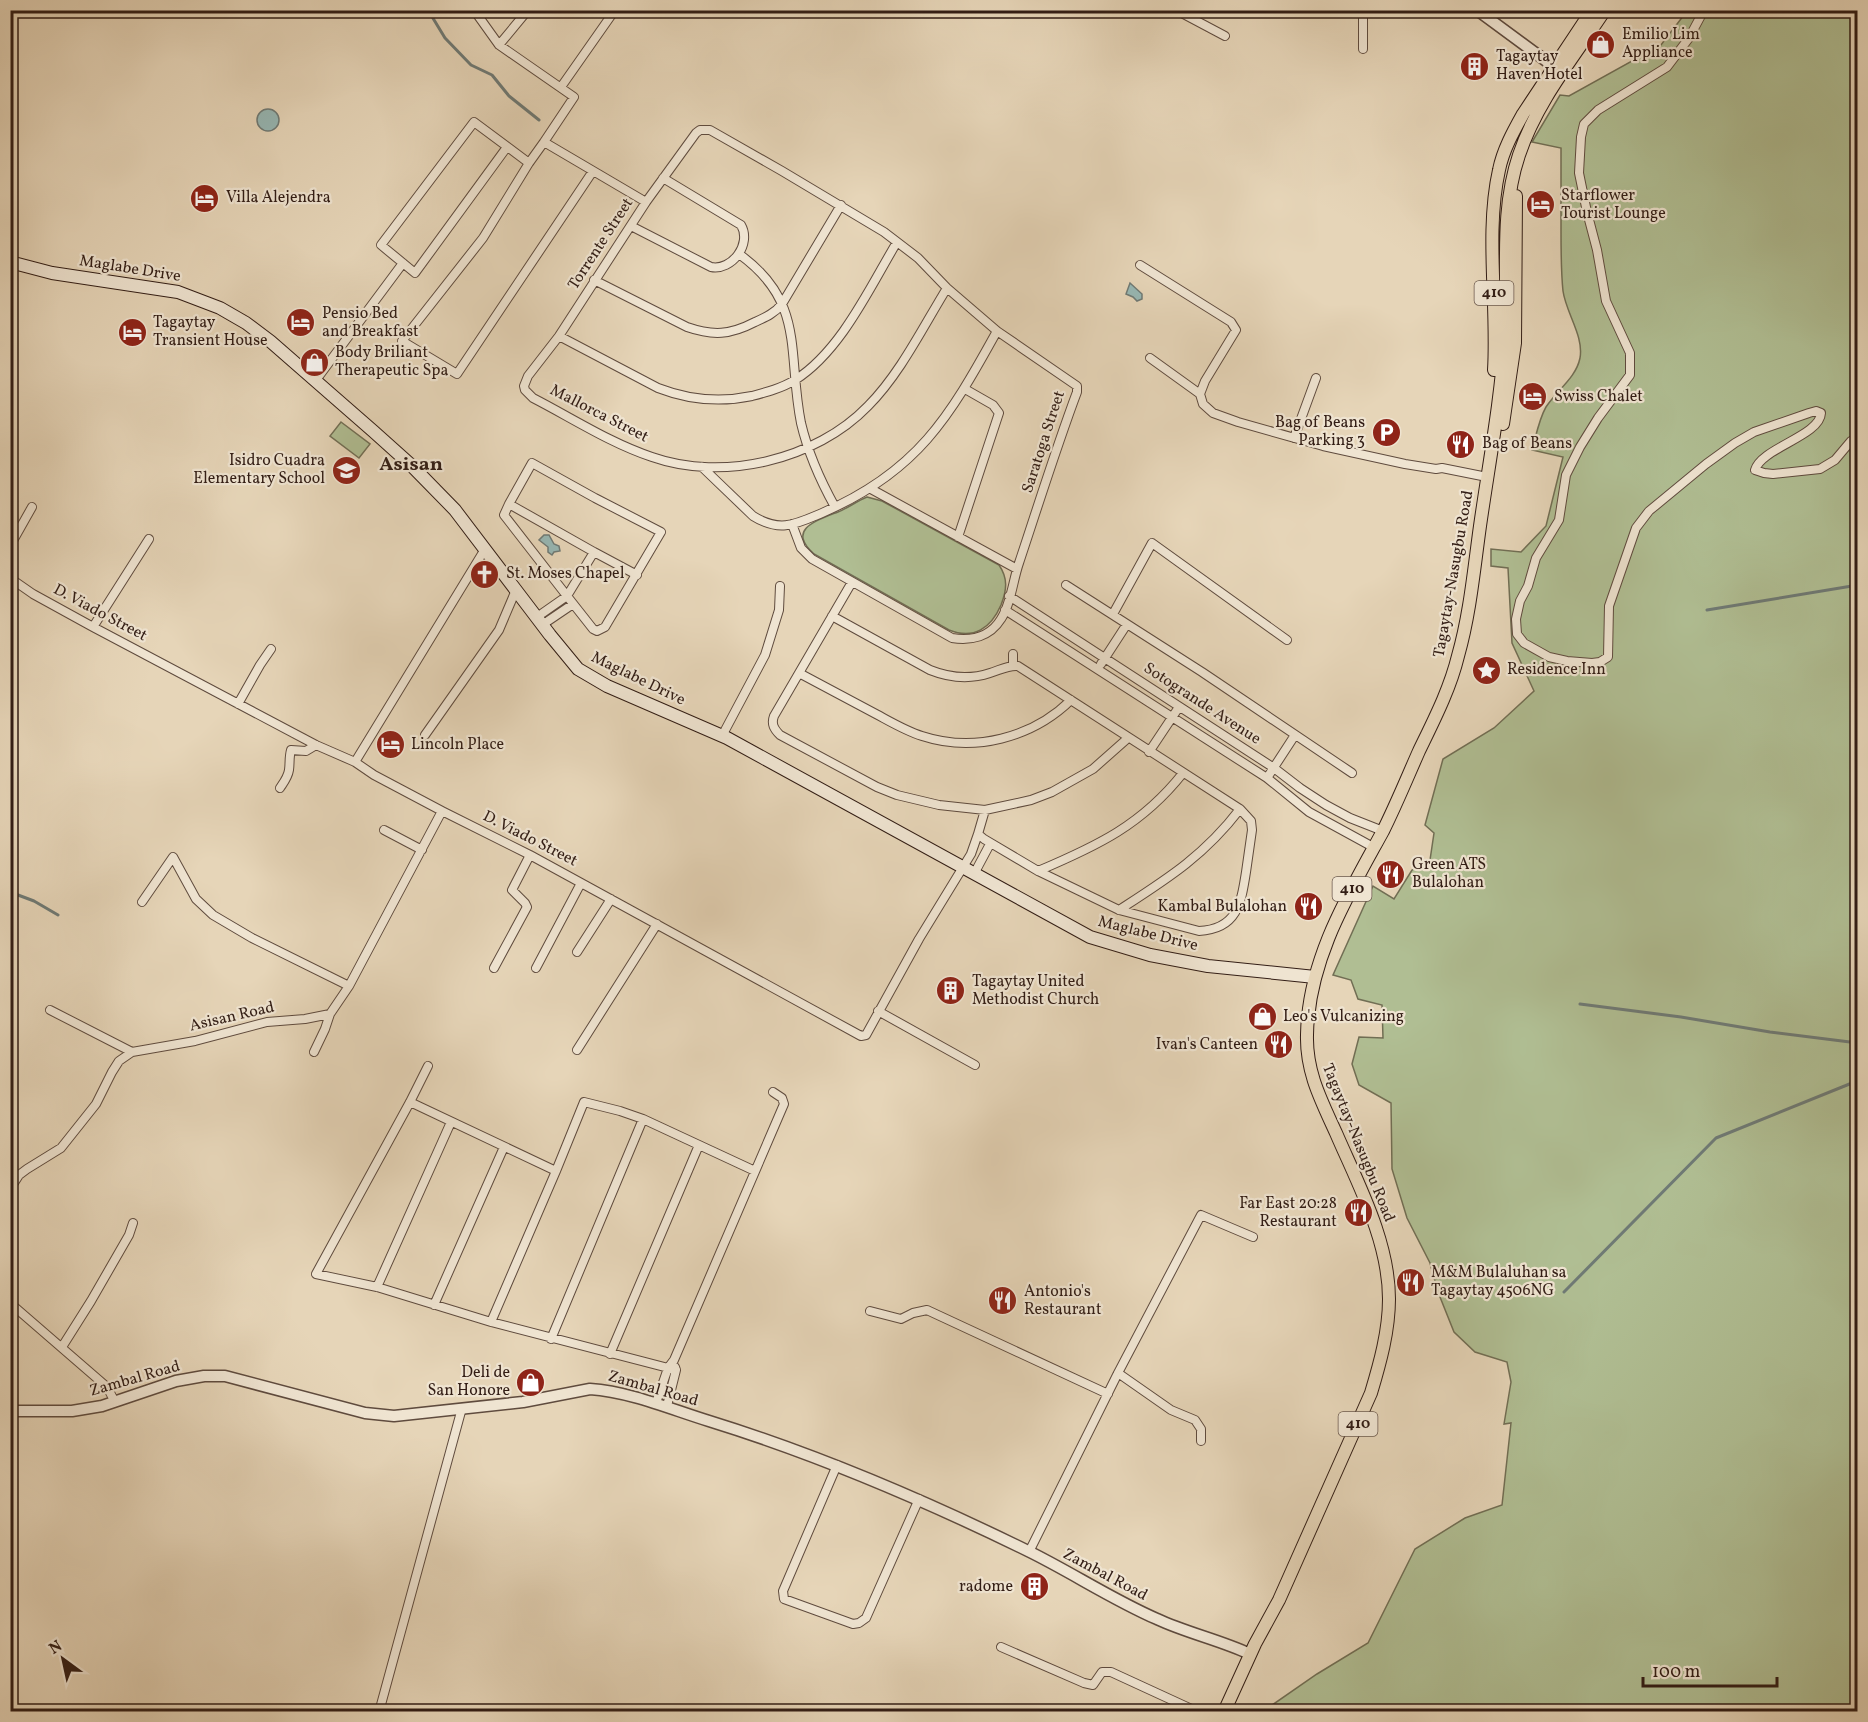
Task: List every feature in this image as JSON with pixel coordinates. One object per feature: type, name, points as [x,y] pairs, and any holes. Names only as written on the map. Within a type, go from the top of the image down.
[{"type":"main road","name":"Tagaytay-Nasugbu Road","points":[[1224,1712],[1250,1654],[1279,1600],[1371,1393],[1379,1368],[1388,1318],[1388,1282],[1384,1260],[1375,1227],[1312,1080],[1306,1039],[1308,1009],[1327,939],[1383,831],[1444,698],[1458,658],[1487,477],[1505,337],[1508,199],[1512,176],[1524,139],[1539,108],[1605,10]]},
{"type":"main road","name":"Tagaytay-Nasugbu Road","points":[[1487,477],[1500,438],[1515,343],[1516,199],[1522,169],[1530,142],[1549,107],[1614,10]]},
{"type":"main road","name":"Tagaytay-Nasugbu Road","points":[[1487,477],[1487,436],[1495,344],[1493,218],[1499,168],[1512,132],[1587,13]]},
{"type":"main road","name":"Maglabe Drive","points":[[10,261],[52,273],[178,292],[220,308],[246,323],[316,380],[412,466],[455,510],[578,669],[607,686],[722,736],[1090,937],[1150,955],[1208,966],[1315,977]]},
{"type":"street","points":[[474,10],[499,45],[574,97],[529,163],[483,238],[402,341],[457,374],[593,171]]},
{"type":"street","points":[[499,45],[528,10]]},
{"type":"street","points":[[561,87],[615,10]]},
{"type":"street","points":[[1176,10],[1225,36]]},
{"type":"street","points":[[1363,10],[1363,50]]},
{"type":"street","points":[[1477,10],[1553,66]]},
{"type":"street","points":[[1704,10],[1689,38],[1667,67],[1598,110],[1584,124],[1579,174],[1604,282],[1606,301],[1630,353],[1630,375],[1598,418],[1566,475],[1559,520],[1536,558],[1528,586],[1520,601],[1516,619],[1517,634],[1524,643],[1549,657],[1567,662],[1600,662],[1608,657],[1609,606],[1636,528],[1649,511],[1706,464],[1754,432],[1809,412],[1821,413],[1818,422],[1804,434],[1764,457],[1755,470],[1764,473],[1820,469],[1836,460],[1857,436]]},
{"type":"street","points":[[507,147],[415,273],[381,244],[474,122],[529,163]]},
{"type":"street","name":"Torrente Street","points":[[525,386],[528,376],[559,336],[663,178],[696,133],[700,130],[710,130]]},
{"type":"street","name":"Saratoga Street","points":[[710,130],[841,205],[897,242],[918,258],[947,288],[997,331],[1077,386],[1077,392],[1005,610],[995,626],[985,634],[973,639],[952,638],[852,582],[806,554],[801,548],[792,524]]},
{"type":"street","points":[[544,142],[646,202]]},
{"type":"street","points":[[631,226],[711,267],[725,266],[738,254],[744,234],[741,225],[663,178]]},
{"type":"street","points":[[594,280],[668,319],[702,332],[722,334],[738,330],[776,312],[841,205]]},
{"type":"street","points":[[559,336],[658,388],[688,397],[703,400],[726,400],[780,388],[795,380],[835,343],[897,242]]},
{"type":"street","points":[[738,254],[768,281],[782,304],[791,332],[801,423],[816,471],[835,507]]},
{"type":"street","points":[[316,380],[403,263]]},
{"type":"street","points":[[1140,265],[1231,322],[1236,330],[1205,381],[1200,394]]},
{"type":"street","name":"Mallorca Street","points":[[525,386],[525,390],[533,398],[653,458],[702,467],[756,463],[808,449],[852,420],[873,400],[896,371],[947,288]]},
{"type":"street","points":[[702,467],[753,516],[774,526],[792,524],[835,507],[871,489],[919,450],[965,389],[997,331]]},
{"type":"street","points":[[1150,358],[1200,394],[1203,404],[1214,413],[1238,422],[1294,438],[1405,464],[1442,468],[1487,477]]},
{"type":"street","points":[[1294,438],[1316,378]]},
{"type":"street","points":[[958,537],[999,413],[993,405],[965,389]]},
{"type":"street","points":[[532,463],[661,532],[602,630],[592,629],[504,515],[510,504],[532,463]]},
{"type":"street","points":[[871,489],[1017,569]]},
{"type":"street","points":[[510,504],[637,575]]},
{"type":"street","points":[[10,546],[32,507]]},
{"type":"street","points":[[93,627],[149,539]]},
{"type":"street","points":[[1113,614],[1152,543],[1287,640]]},
{"type":"street","points":[[355,762],[485,549]]},
{"type":"street","points":[[540,621],[567,596],[594,552]]},
{"type":"street","name":"D. Viado Street","points":[[10,578],[33,594],[93,627],[316,745],[355,762],[374,775],[611,898],[861,1036],[866,1035],[971,854],[985,810]]},
{"type":"street","points":[[852,582],[772,721],[773,727],[780,735],[877,787],[897,795],[939,805],[985,810],[1031,800],[1052,792],[1092,769],[1128,738]]},
{"type":"street","points":[[1066,585],[1202,672],[1352,773]]},
{"type":"street","points":[[722,736],[765,655],[779,610],[780,586]]},
{"type":"street","points":[[425,735],[499,630],[516,590]]},
{"type":"street","name":"Sotogrande Avenue","points":[[1009,596],[1274,768],[1308,794],[1350,818],[1383,831]]},
{"type":"street","points":[[540,621],[573,604]]},
{"type":"street","name":"Sotogrande Avenue","points":[[1005,610],[1267,778],[1300,805],[1373,847]]},
{"type":"street","points":[[832,616],[943,675],[956,678],[978,676],[1013,666],[1028,671],[1149,752],[1240,809],[1251,821],[1252,830],[1243,894],[1239,906],[1232,918],[1222,926],[1199,931],[1119,910],[1038,871],[990,844],[978,834]]},
{"type":"street","points":[[1098,669],[1127,624]]},
{"type":"street","points":[[238,704],[271,649]]},
{"type":"street","points":[[1013,654],[1013,666]]},
{"type":"street","points":[[799,673],[902,728],[940,741],[964,743],[1014,736],[1054,715],[1071,700]]},
{"type":"street","points":[[1149,752],[1179,707]]},
{"type":"street","points":[[1267,778],[1294,735]]},
{"type":"street","points":[[280,788],[289,769],[291,750],[306,750],[316,745]]},
{"type":"street","points":[[1038,871],[1089,849],[1120,831],[1155,804],[1183,773]]},
{"type":"street","points":[[1300,805],[1308,794]]},
{"type":"street","points":[[1319,817],[1326,805]]},
{"type":"street","points":[[1119,910],[1180,870],[1198,855],[1217,837],[1240,809]]},
{"type":"street","points":[[314,1052],[330,1014],[349,986],[442,811]]},
{"type":"street","points":[[384,830],[422,850]]},
{"type":"street","points":[[974,874],[990,844]]},
{"type":"street","points":[[494,968],[527,907],[512,890],[530,855]]},
{"type":"street","points":[[142,902],[173,857],[196,898],[213,915],[252,938],[349,986]]},
{"type":"street","points":[[536,968],[581,883]]},
{"type":"street","points":[[577,952],[611,898]]},
{"type":"street","points":[[577,1050],[657,924]]},
{"type":"street","points":[[10,1189],[27,1169],[61,1148],[96,1104],[120,1061],[132,1052],[50,1010]]},
{"type":"street","points":[[878,1011],[975,1065]]},
{"type":"street","name":"Asisan Road","points":[[132,1052],[195,1041],[267,1022],[305,1019],[330,1014]]},
{"type":"street","points":[[428,1066],[316,1274],[377,1287],[551,1339],[672,1369]]},
{"type":"street","points":[[661,1404],[674,1360],[784,1104],[782,1098],[773,1092]]},
{"type":"street","points":[[410,1102],[556,1171]]},
{"type":"street","points":[[490,1322],[584,1102],[643,1119],[755,1171]]},
{"type":"street","points":[[551,1339],[643,1119]]},
{"type":"street","points":[[377,1287],[451,1122]]},
{"type":"street","points":[[610,1354],[699,1145]]},
{"type":"street","points":[[434,1305],[504,1147]]},
{"type":"street","points":[[1029,1551],[1118,1373],[1201,1215],[1253,1237]]},
{"type":"street","points":[[62,1347],[110,1269],[133,1223]]},
{"type":"street","points":[[10,1303],[107,1387],[115,1402]]},
{"type":"street","points":[[870,1311],[901,1319],[927,1310],[1108,1394]]},
{"type":"street","points":[[1118,1373],[1171,1410],[1195,1420],[1201,1429],[1201,1441]]},
{"type":"street","name":"Zambal Road","points":[[10,1411],[72,1411],[115,1402],[176,1381],[204,1376],[225,1376],[365,1413],[394,1416],[523,1402],[590,1389],[601,1389],[661,1404],[837,1465],[919,1499],[1029,1551],[1157,1619],[1250,1654]]},
{"type":"street","points":[[378,1712],[462,1408]]},
{"type":"street","points":[[837,1465],[783,1591],[784,1599],[853,1624],[866,1618],[919,1499]]},
{"type":"street","points":[[1000,1647],[1084,1683],[1093,1685],[1102,1672],[1111,1672],[1198,1712]]},
{"type":"green space","points":[[1687,11],[1857,11],[1857,1711],[1262,1712],[1317,1674],[1368,1643],[1415,1549],[1465,1518],[1502,1505],[1511,1423],[1504,1424],[1511,1382],[1507,1362],[1475,1352],[1454,1332],[1438,1292],[1430,1263],[1407,1218],[1392,1169],[1391,1103],[1359,1085],[1352,1064],[1359,1037],[1383,1038],[1382,1005],[1358,999],[1351,980],[1333,975],[1373,886],[1394,899],[1412,870],[1430,860],[1434,833],[1425,825],[1443,759],[1494,728],[1534,691],[1512,643],[1508,568],[1491,566],[1491,549],[1521,552],[1546,526],[1563,457],[1532,450],[1546,407],[1575,372],[1581,350],[1563,291],[1561,148],[1532,142],[1560,95],[1569,96],[1661,45]]},
{"type":"green space","points":[[341,422],[370,444],[359,458],[330,436]]},
{"type":"green space","points":[[867,497],[882,501],[999,565],[1006,584],[1001,605],[987,626],[974,633],[966,634],[949,630],[814,554],[803,538],[808,527],[821,518]]},
{"type":"water","points":[[268,109],[278,116],[279,120],[272,130],[268,131],[258,124],[257,120],[264,110]]},
{"type":"water","points":[[1130,283],[1142,294],[1142,299],[1137,301],[1126,294]]},
{"type":"water","points":[[544,535],[549,535],[554,544],[559,546],[560,551],[552,555],[548,552],[548,547],[539,540]]},
{"type":"waterway","points":[[428,10],[445,38],[471,65],[492,75],[509,96],[539,120]]},
{"type":"waterway","points":[[1707,610],[1858,585]]},
{"type":"waterway","points":[[10,892],[34,901],[58,915]]},
{"type":"waterway","points":[[1580,1004],[1858,1043]]},
{"type":"waterway","points":[[1564,1292],[1716,1138],[1852,1083],[1858,1085]]},
{"type":"place","name":"Emilio Lim Appliance","points":[[1601,44]]},
{"type":"place","name":"Tagaytay Haven Hotel","points":[[1475,66]]},
{"type":"place","name":"Villa Alejendra","points":[[205,198]]},
{"type":"place","name":"Starflower Tourist Lounge","points":[[1540,205]]},
{"type":"place","name":"Pensio Bed and Breakfast","points":[[301,323]]},
{"type":"place","name":"Tagaytay Transient House","points":[[132,332]]},
{"type":"place","name":"Body Briliant Therapeutic Spa","points":[[314,362]]},
{"type":"place","name":"Swiss Chalet","points":[[1533,397]]},
{"type":"place","name":"Bag of Beans Parking 3","points":[[1386,432]]},
{"type":"place","name":"Bag of Beans","points":[[1461,444]]},
{"type":"place","name":"Isidro Cuadra Elementary School","points":[[346,470]]},
{"type":"place","name":"St. Moses Chapel","points":[[485,574]]},
{"type":"place","name":"Residence Inn","points":[[1486,670]]},
{"type":"place","name":"Lincoln Place","points":[[390,745]]},
{"type":"place","name":"Green ATS Bulalohan","points":[[1391,874]]},
{"type":"place","name":"Kambal Bulalohan","points":[[1308,907]]},
{"type":"place","name":"Tagaytay United Methodist Church","points":[[951,991]]},
{"type":"place","name":"Leo's Vulcanizing","points":[[1262,1017]]},
{"type":"place","name":"Ivan's Canteen","points":[[1279,1045]]},
{"type":"place","name":"Far East 20:28 Restaurant","points":[[1358,1213]]},
{"type":"place","name":"M&M Bulaluhan sa Tagaytay 4506NG","points":[[1410,1282]]},
{"type":"place","name":"Antonio's Restaurant","points":[[1003,1301]]},
{"type":"place","name":"Deli de San Honore","points":[[531,1382]]},
{"type":"place","name":"radome","points":[[1034,1587]]},
{"type":"district","name":"Asisan","points":[[411,465]]}]
